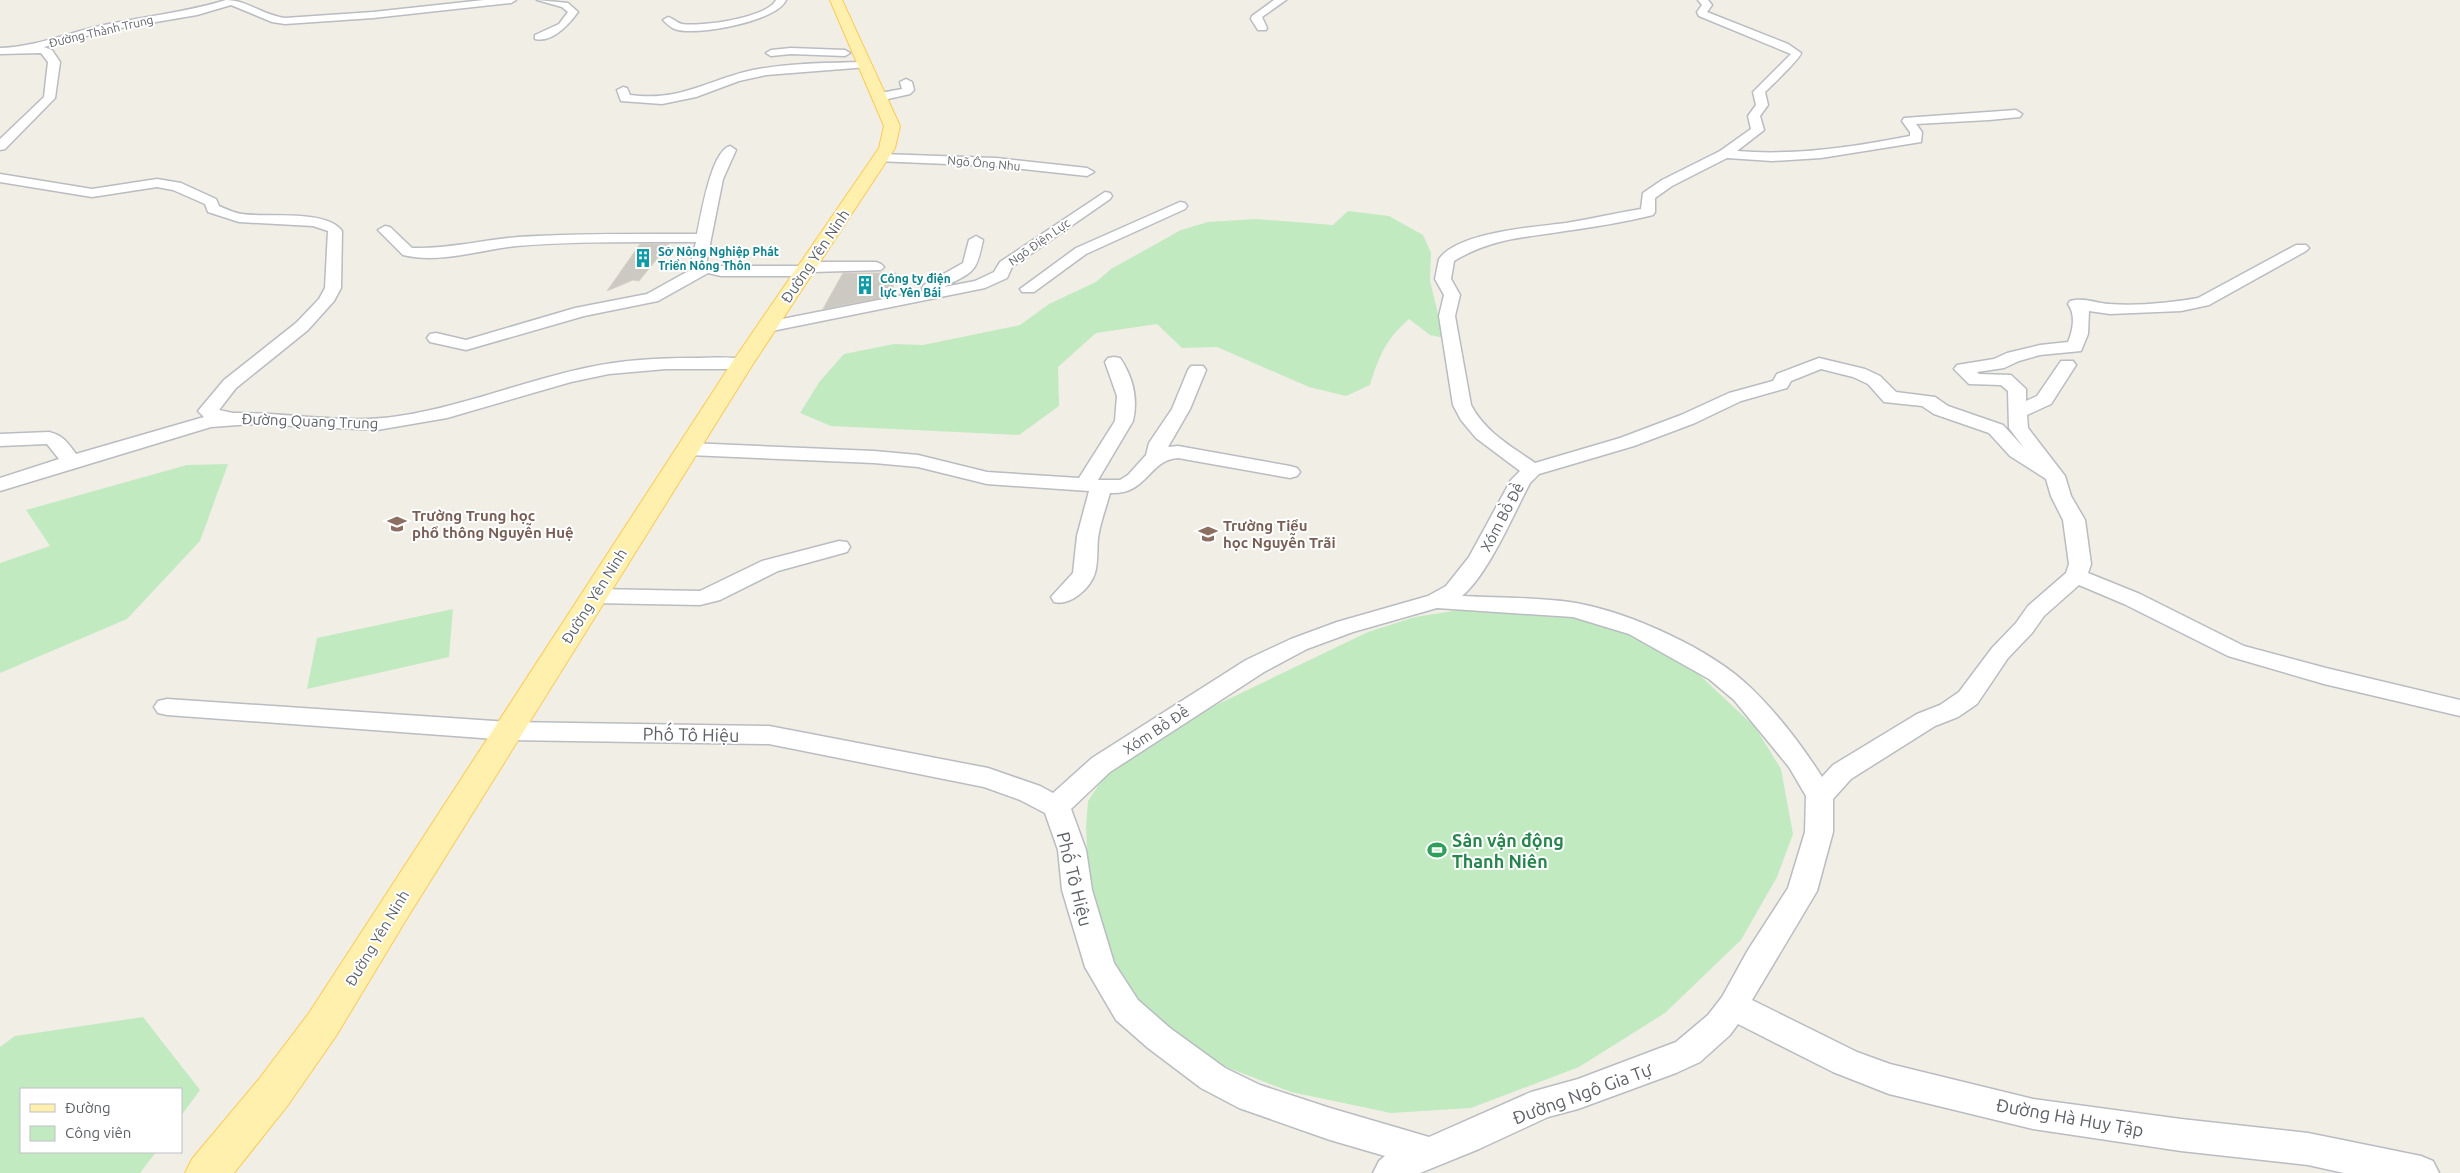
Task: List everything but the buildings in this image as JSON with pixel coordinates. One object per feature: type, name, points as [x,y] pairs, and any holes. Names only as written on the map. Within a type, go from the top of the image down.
[{"type":"main road","name":"Đường Yên Ninh","points":[[207,1173],[258,1113],[348,986],[396,905],[742,364],[887,148],[892,126],[836,0]]},
{"type":"street","points":[[234,1],[276,20],[284,21],[373,15],[511,0]]},
{"type":"street","points":[[539,37],[563,26],[573,12],[565,5],[542,0]]},
{"type":"street","points":[[668,20],[678,27],[724,24],[771,10],[779,5],[781,0]]},
{"type":"street","points":[[1262,28],[1256,19],[1257,16],[1281,0]]},
{"type":"street","points":[[1532,470],[1477,430],[1466,416],[1462,405],[1447,316],[1452,295],[1443,279],[1447,259],[1470,245],[1513,233],[1564,227],[1648,212],[1648,196],[1667,183],[1725,154],[1758,130],[1754,116],[1762,105],[1758,92],[1784,65],[1796,56],[1796,53],[1784,46],[1703,14],[1703,10],[1707,5],[1703,0]]},
{"type":"street","name":"Đường Thành Trung","points":[[24,49],[118,24],[197,12],[234,1]]},
{"type":"street","points":[[0,51],[24,49],[48,52],[54,62],[51,94],[47,102],[0,146]]},
{"type":"street","points":[[771,53],[862,58]]},
{"type":"street","points":[[624,90],[625,98],[670,100],[691,96],[739,78],[762,72],[862,58]]},
{"type":"street","points":[[879,97],[906,92],[908,90],[906,82]]},
{"type":"street","points":[[1725,154],[1752,158],[1878,147],[1916,140],[1916,132],[1908,120],[1934,116],[2002,116],[2016,114]]},
{"type":"street","points":[[704,269],[697,264],[716,179],[730,150]]},
{"type":"street","name":"Ngõ Ông Nhu","points":[[881,158],[996,162],[1087,172]]},
{"type":"street","points":[[0,178],[92,193],[148,183],[176,186],[211,202],[213,210],[234,217],[315,222],[333,228],[335,231],[333,288],[330,296],[296,331],[229,385],[208,411],[213,415],[231,418]]},
{"type":"street","name":"Ngõ Điện Lực","points":[[767,327],[979,285],[1001,275],[1006,265],[1105,196]]},
{"type":"street","points":[[1028,289],[1081,251],[1180,206]]},
{"type":"street","points":[[385,230],[408,252],[438,253],[514,242],[570,238],[704,238]]},
{"type":"street","points":[[856,310],[923,290],[961,272],[970,265],[976,240]]},
{"type":"street","points":[[1436,601],[1575,610],[1637,629],[1662,641],[1718,673],[1743,694],[1798,760],[1820,796],[1842,772],[1871,756],[1926,720],[1949,711],[1968,698],[2000,654],[2024,628],[2036,611],[2076,576],[2080,564],[2079,541],[2074,520],[2062,496],[2055,476],[2020,428],[2017,413],[2017,389],[2005,379],[1975,380],[1963,368],[1998,364],[2012,357],[2040,350],[2075,347],[2080,335],[2081,319],[2081,310],[2076,304],[2118,309],[2181,306],[2203,302],[2301,248]]},
{"type":"street","points":[[1010,262],[1054,270]]},
{"type":"street","points":[[436,338],[466,346],[581,312],[652,298],[704,269],[876,267]]},
{"type":"street","points":[[1062,597],[1080,580],[1084,573],[1093,485],[1124,421],[1127,409],[1128,397],[1114,362]]},
{"type":"street","name":"Đường Quang Trung","points":[[0,485],[191,426],[231,418],[356,425],[397,423],[433,416],[588,372],[617,367],[657,363],[742,364]]},
{"type":"street","name":"Xóm Bồ Đề","points":[[1056,807],[1101,765],[1255,666],[1299,644],[1345,627],[1436,601],[1454,590],[1467,577],[1496,530],[1520,480],[1532,470],[1653,433],[1735,397],[1781,384],[1782,378],[1819,363],[1859,373],[1874,380],[1891,398],[1928,401],[1941,410],[1996,429],[2017,452],[2055,476]]},
{"type":"street","points":[[2017,413],[2044,400],[2067,365]]},
{"type":"street","points":[[1156,455],[1160,443],[1181,409],[1197,370]]},
{"type":"street","points":[[0,440],[49,438],[57,441],[71,462]]},
{"type":"street","points":[[689,449],[874,457],[918,461],[987,478],[1117,487],[1129,484],[1156,455],[1162,452],[1178,452],[1290,472]]},
{"type":"street","points":[[594,596],[700,598],[712,595],[770,566],[839,547]]},
{"type":"street","points":[[2076,576],[2132,599],[2236,651],[2324,676],[2460,708]]},
{"type":"street","name":"Phố Tô Hiệu","points":[[167,707],[509,731],[769,735],[988,778],[1030,793],[1056,807],[1072,850],[1077,890],[1086,926],[1100,966],[1127,1010],[1159,1038],[1213,1078],[1251,1097],[1330,1124],[1430,1153]]},
{"type":"street","name":"Đường Ngô Gia Tự","points":[[1391,1173],[1403,1164],[1543,1103],[1578,1094],[1664,1063],[1688,1052],[1719,1025],[1733,1006],[1759,959],[1802,891],[1819,832],[1820,796]]},
{"type":"street","name":"Đường Hà Huy Tập","points":[[1733,1006],[1845,1062],[1889,1080],[2033,1114],[2181,1135],[2308,1149],[2421,1173]]},
{"type":"green space","points":[[1348,211],[1389,216],[1423,235],[1431,253],[1430,281],[1444,338],[1430,335],[1409,319],[1394,334],[1384,349],[1370,385],[1346,396],[1309,387],[1217,347],[1182,348],[1157,324],[1096,333],[1058,367],[1059,406],[1019,435],[831,426],[800,413],[820,381],[844,354],[894,344],[923,345],[1020,325],[1049,304],[1096,282],[1111,269],[1181,230],[1208,222],[1256,219],[1333,225]]},
{"type":"green space","points":[[228,464],[200,541],[127,619],[0,673],[0,563],[50,546],[26,510],[187,465]]},
{"type":"green space","points":[[453,609],[449,657],[307,689],[317,638]]},
{"type":"green space","name":"Sân vận động Thanh Niên","points":[[1494,609],[1587,620],[1647,641],[1691,667],[1755,727],[1781,769],[1793,834],[1777,877],[1741,940],[1665,1013],[1579,1067],[1471,1108],[1391,1113],[1291,1092],[1213,1062],[1143,1005],[1114,965],[1099,923],[1088,865],[1086,827],[1088,801],[1110,768],[1151,740],[1214,706],[1368,632],[1415,617],[1453,611]]},
{"type":"green space","points":[[143,1017],[200,1090],[182,1115],[182,1088],[20,1088],[20,1153],[155,1153],[140,1173],[0,1173],[0,1047],[15,1036]]},
{"type":"place","name":"Sở Nông Nghiệp Phát Triển Nông Thôn","points":[[643,258]]},
{"type":"place","name":"Công ty điện lực Yên Bái","points":[[865,285]]},
{"type":"place","name":"Trường Trung học phổ thông Nguyễn Huệ","points":[[397,524]]},
{"type":"place","name":"Trường Tiểu học Nguyễn Trãi","points":[[1208,534]]},
{"type":"place","name":"Sân vận động Thanh Niên","points":[[1437,850]]}]
